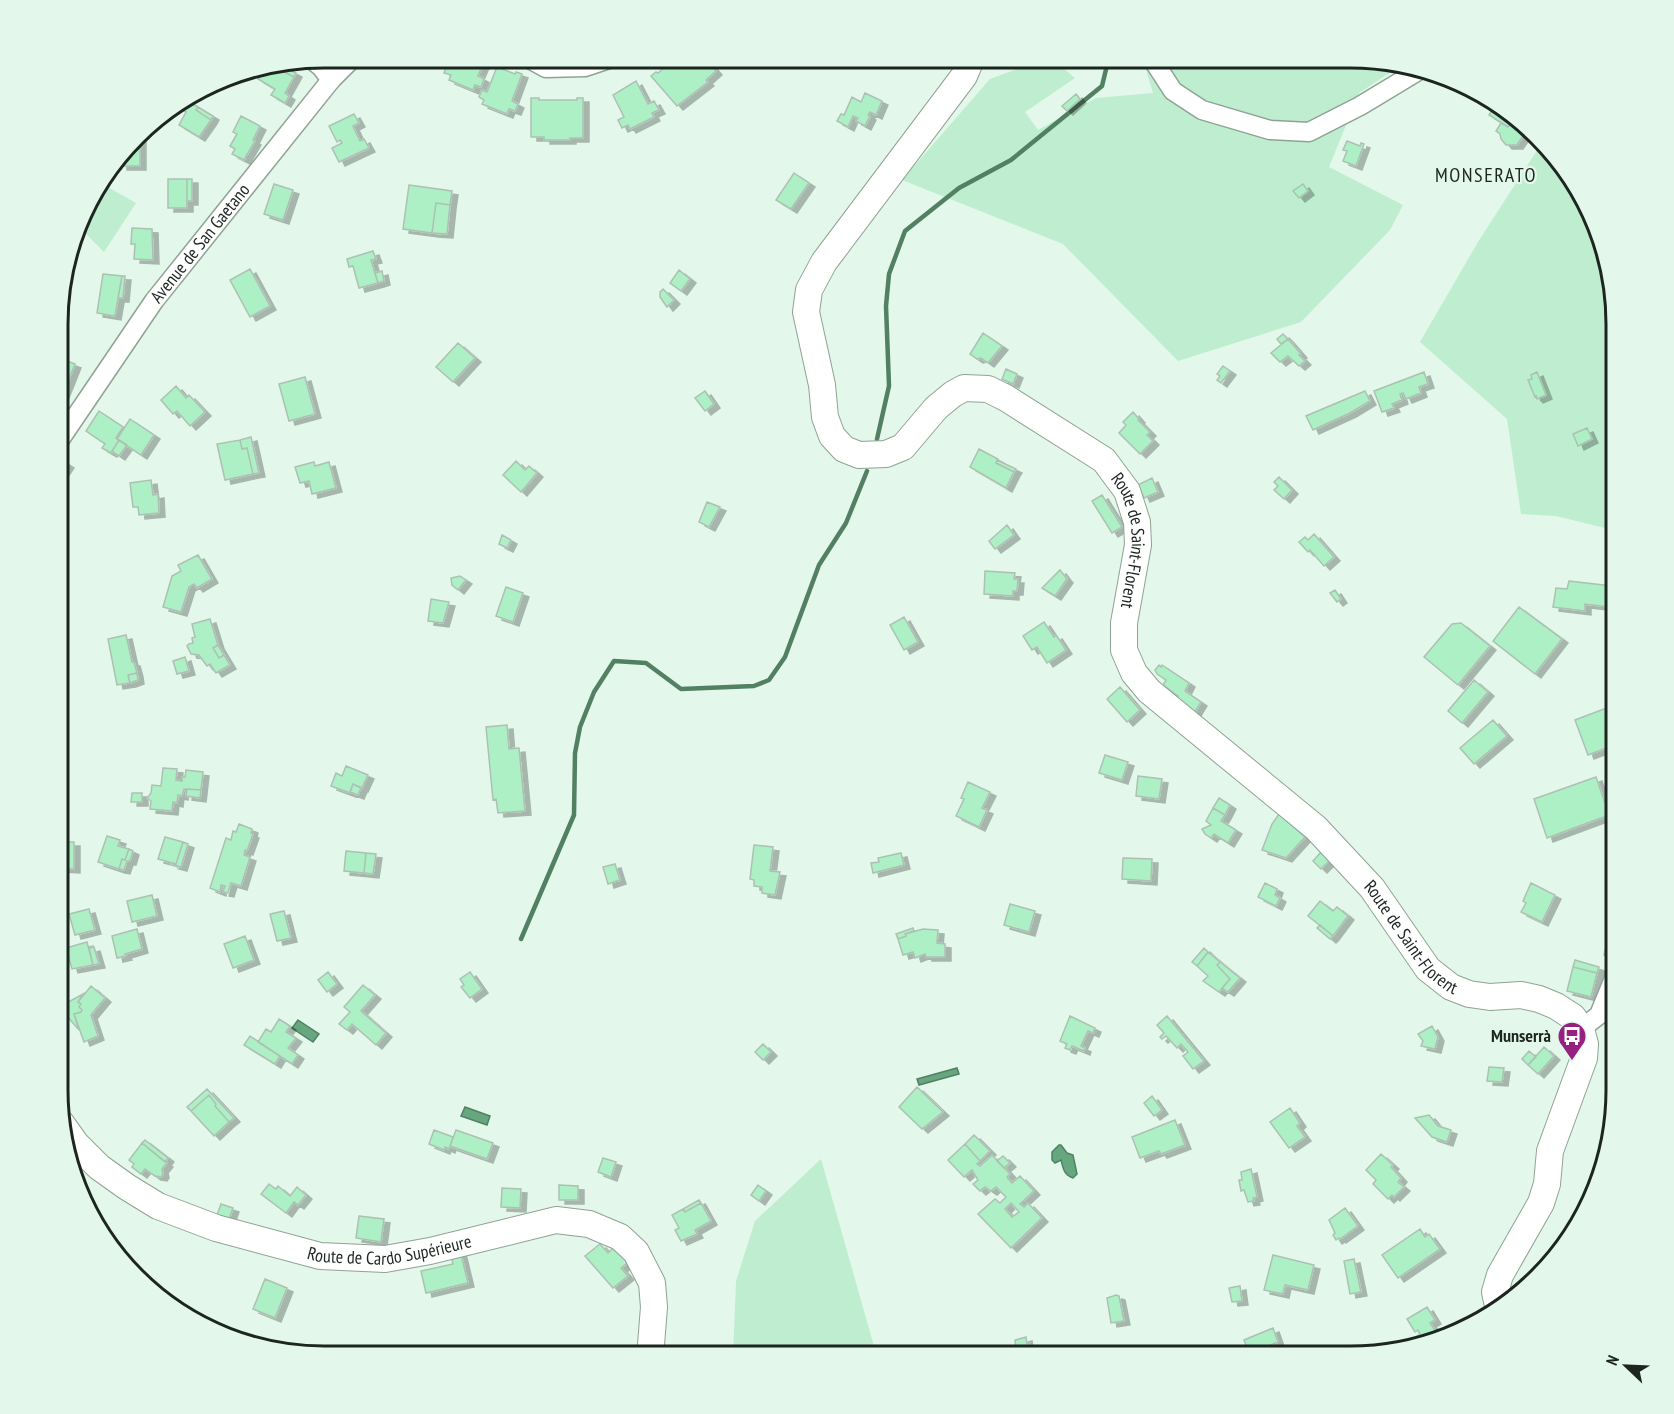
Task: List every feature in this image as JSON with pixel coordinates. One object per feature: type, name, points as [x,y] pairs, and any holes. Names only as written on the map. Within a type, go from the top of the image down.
[{"type":"main road","name":"Route de Saint-Florent","points":[[967,68],[964,76],[824,262],[809,290],[806,312],[822,385],[825,417],[832,436],[844,449],[859,455],[886,454],[903,447],[936,408],[953,394],[964,388],[988,389],[1104,460],[1127,491],[1137,522],[1138,545],[1124,623],[1124,650],[1134,673],[1149,691],[1316,828],[1372,888],[1428,969],[1451,987],[1469,994],[1490,997],[1521,995],[1539,999],[1573,1017],[1581,1029]]},
{"type":"main road","points":[[1497,1300],[1495,1292],[1500,1275],[1541,1203],[1547,1184],[1550,1151],[1584,1058],[1585,1044],[1581,1029]]},
{"type":"main road","name":"Route de Cardo Supérieure","points":[[72,1138],[99,1167],[158,1206],[216,1228],[320,1256],[385,1259],[430,1251],[556,1220],[589,1224],[620,1237],[636,1252],[652,1283],[654,1307],[651,1346]]},
{"type":"street","points":[[322,68],[331,80]]},
{"type":"street","name":"Avenue de San Gaetano","points":[[68,428],[154,301],[343,68]]},
{"type":"street","points":[[1158,68],[1173,91],[1202,110],[1270,130],[1309,132],[1360,106],[1412,75]]},
{"type":"street","points":[[1581,1029],[1599,1015],[1606,998]]},
{"type":"shaded area","points":[[1019,68],[1063,68],[1075,78],[1025,112],[1038,130],[1096,98],[1153,93],[1145,68],[1367,68],[1392,71],[1359,93],[1329,167],[1403,205],[1390,230],[1301,322],[1178,361],[1063,244],[902,180],[990,79]]},
{"type":"shaded area","points":[[1538,149],[1563,181],[1580,210],[1593,241],[1602,273],[1606,307],[1606,528],[1556,516],[1521,514],[1507,419],[1420,342],[1478,242]]},
{"type":"shaded area","points":[[107,187],[136,203],[104,252],[84,232]]},
{"type":"shaded area","points":[[298,1020],[319,1034],[313,1042],[292,1028]]},
{"type":"shaded area","points":[[957,1068],[959,1074],[919,1085],[917,1079]]},
{"type":"shaded area","points":[[465,1107],[490,1116],[487,1125],[461,1116]]},
{"type":"shaded area","points":[[1059,1145],[1067,1153],[1073,1155],[1077,1174],[1073,1178],[1066,1173],[1061,1160],[1055,1163],[1052,1160],[1052,1152]]},
{"type":"shaded area","points":[[821,1159],[874,1346],[733,1346],[736,1281],[755,1221]]},
{"type":"building","points":[[446,68],[481,68],[478,76],[484,79],[481,87],[475,85],[473,90],[449,80],[451,75],[444,73]]},
{"type":"building","points":[[497,68],[522,74],[512,101],[518,104],[515,111],[509,109],[507,114],[482,104],[484,100],[479,97],[482,90],[487,92]]},
{"type":"building","points":[[664,68],[713,68],[716,71],[706,80],[708,82],[677,106],[651,76]]},
{"type":"building","points":[[290,70],[296,73],[294,77],[282,71]]},
{"type":"building","points":[[283,71],[294,77],[285,93],[289,96],[285,103],[271,95],[275,89],[258,79],[261,75]]},
{"type":"building","points":[[636,81],[648,104],[654,101],[659,110],[652,113],[654,117],[630,129],[628,125],[622,128],[618,120],[624,117],[613,95]]},
{"type":"building","points":[[865,93],[882,101],[876,115],[870,112],[865,126],[856,121],[858,118],[853,116],[848,127],[837,121],[841,114],[844,115],[852,97],[861,102]]},
{"type":"building","points":[[1076,94],[1080,99],[1067,111],[1062,106]]},
{"type":"building","points":[[531,98],[577,100],[577,98],[583,98],[583,138],[544,140],[544,137],[531,137]]},
{"type":"building","points":[[193,104],[198,107],[196,110],[211,120],[199,137],[179,125],[186,112],[184,111]]},
{"type":"building","points":[[198,107],[213,116],[211,120],[196,110]]},
{"type":"building","points":[[1492,110],[1510,123],[1508,127],[1489,115]]},
{"type":"building","points":[[354,114],[359,123],[353,126],[360,141],[364,139],[369,148],[339,162],[332,148],[342,143],[340,140],[337,142],[329,126]]},
{"type":"building","points":[[241,116],[260,126],[253,140],[255,141],[244,160],[232,154],[235,149],[230,146],[237,134],[233,132]]},
{"type":"building","points":[[1501,123],[1508,127],[1510,123],[1528,138],[1523,136],[1517,145],[1506,145],[1496,131]]},
{"type":"building","points":[[1347,141],[1360,146],[1361,143],[1364,144],[1356,166],[1343,161],[1347,151],[1343,150]]},
{"type":"building","points":[[140,144],[140,166],[122,166]]},
{"type":"building","points":[[794,173],[809,183],[791,209],[776,200]]},
{"type":"building","points":[[168,179],[187,179],[187,208],[168,208]]},
{"type":"building","points":[[187,179],[192,179],[192,201],[187,201]]},
{"type":"building","points":[[274,184],[293,190],[283,220],[264,214]]},
{"type":"building","points":[[1303,184],[1308,191],[1299,198],[1293,191]]},
{"type":"building","points":[[409,185],[452,191],[450,205],[436,203],[432,233],[403,229]]},
{"type":"building","points":[[436,203],[450,205],[447,234],[432,233]]},
{"type":"building","points":[[132,228],[152,229],[153,260],[134,259],[135,244],[131,244]]},
{"type":"building","points":[[373,251],[376,259],[371,260],[378,283],[359,288],[353,266],[349,267],[347,259]]},
{"type":"building","points":[[250,269],[270,306],[250,317],[230,280]]},
{"type":"building","points":[[679,270],[690,279],[681,291],[670,283]]},
{"type":"building","points":[[382,271],[384,281],[378,283],[375,273]]},
{"type":"building","points":[[103,274],[122,276],[115,316],[97,313]]},
{"type":"building","points":[[122,276],[125,276],[123,298],[118,298]]},
{"type":"building","points":[[663,289],[674,300],[667,307],[660,297]]},
{"type":"building","points":[[983,333],[1002,346],[988,363],[970,354]]},
{"type":"building","points":[[1283,334],[1288,339],[1281,344],[1277,339]]},
{"type":"building","points":[[1288,339],[1305,361],[1299,366],[1288,356],[1280,362],[1271,353]]},
{"type":"building","points":[[458,343],[475,358],[453,382],[436,367]]},
{"type":"building","points":[[68,361],[75,364],[68,378]]},
{"type":"building","points":[[1223,366],[1230,371],[1221,383],[1217,380],[1220,376],[1217,374]]},
{"type":"building","points":[[1006,369],[1017,374],[1013,384],[1002,379]]},
{"type":"building","points":[[1424,372],[1428,384],[1419,387],[1421,393],[1406,399],[1403,393],[1400,394],[1402,400],[1392,404],[1394,408],[1382,412],[1374,391]]},
{"type":"building","points":[[1537,372],[1546,395],[1537,399],[1528,380],[1532,379],[1531,375]]},
{"type":"building","points":[[305,377],[315,414],[289,421],[279,384]]},
{"type":"building","points":[[176,386],[186,398],[189,395],[205,412],[190,426],[177,411],[173,414],[161,400]]},
{"type":"building","points":[[705,391],[714,404],[705,411],[695,398]]},
{"type":"building","points":[[1365,391],[1370,401],[1313,430],[1306,416]]},
{"type":"building","points":[[99,411],[123,427],[116,438],[119,440],[111,453],[102,448],[105,444],[86,431]]},
{"type":"building","points":[[1133,412],[1150,432],[1147,435],[1153,441],[1140,454],[1119,433],[1126,425],[1123,422]]},
{"type":"building","points":[[130,419],[154,435],[141,455],[117,439]]},
{"type":"building","points":[[1587,428],[1592,439],[1578,446],[1573,434]]},
{"type":"building","points":[[251,437],[259,473],[253,474],[247,448],[242,449],[240,440]]},
{"type":"building","points":[[119,440],[127,445],[119,456],[112,451]]},
{"type":"building","points":[[240,440],[242,449],[247,448],[253,474],[225,480],[217,444]]},
{"type":"building","points":[[979,449],[998,459],[996,463],[1014,472],[1006,488],[970,467]]},
{"type":"building","points":[[997,460],[1016,469],[1014,472],[996,463]]},
{"type":"building","points":[[516,461],[525,470],[529,466],[537,473],[521,492],[503,475]]},
{"type":"building","points":[[314,462],[315,466],[329,462],[336,488],[312,494],[309,481],[300,483],[295,467]]},
{"type":"building","points":[[1279,477],[1292,490],[1284,499],[1274,490],[1278,486],[1274,482]]},
{"type":"building","points":[[1152,478],[1158,492],[1144,498],[1138,485]]},
{"type":"building","points":[[151,480],[153,495],[158,494],[159,513],[139,515],[138,507],[133,507],[130,483]]},
{"type":"building","points":[[1102,495],[1122,527],[1112,533],[1092,501]]},
{"type":"building","points":[[707,502],[720,507],[709,527],[699,522]]},
{"type":"building","points":[[1007,525],[1014,535],[995,549],[989,541]]},
{"type":"building","points":[[1314,534],[1334,557],[1324,566],[1310,550],[1308,552],[1299,542],[1305,537],[1308,540]]},
{"type":"building","points":[[502,535],[511,540],[507,548],[499,544]]},
{"type":"building","points":[[198,555],[212,579],[197,588],[194,584],[189,587],[181,612],[163,607],[172,576],[181,571],[178,565]]},
{"type":"building","points":[[1060,570],[1067,579],[1055,596],[1042,588]]},
{"type":"building","points":[[985,571],[1015,573],[1014,579],[1018,579],[1017,591],[1013,591],[1013,596],[984,594]]},
{"type":"building","points":[[460,576],[466,580],[458,590],[452,585],[451,578]]},
{"type":"building","points":[[1569,581],[1606,585],[1606,607],[1585,604],[1585,611],[1553,607],[1556,588],[1567,589]]},
{"type":"building","points":[[506,587],[523,593],[513,622],[496,616]]},
{"type":"building","points":[[1335,590],[1341,599],[1337,602],[1330,593]]},
{"type":"building","points":[[431,599],[449,602],[443,623],[428,621]]},
{"type":"building","points":[[1519,607],[1562,639],[1535,674],[1493,641]]},
{"type":"building","points":[[904,617],[918,642],[904,650],[890,625]]},
{"type":"building","points":[[210,619],[218,645],[213,648],[219,658],[224,655],[230,665],[216,673],[210,664],[207,666],[199,655],[191,654],[187,646],[193,643],[192,638],[195,637],[192,624]]},
{"type":"building","points":[[1044,622],[1066,650],[1047,663],[1037,647],[1032,650],[1023,636]]},
{"type":"building","points":[[1461,623],[1490,646],[1458,685],[1424,657],[1452,624]]},
{"type":"building","points":[[126,635],[137,673],[128,675],[130,683],[117,685],[108,639]]},
{"type":"building","points":[[218,645],[224,655],[219,658],[213,648]]},
{"type":"building","points":[[185,657],[189,671],[177,674],[173,661]]},
{"type":"building","points":[[1159,665],[1189,683],[1185,691],[1201,702],[1193,715],[1175,699],[1178,696],[1163,685],[1166,680],[1155,670]]},
{"type":"building","points":[[137,673],[138,680],[130,683],[128,675]]},
{"type":"building","points":[[1474,680],[1488,692],[1462,723],[1448,711]]},
{"type":"building","points":[[1120,687],[1140,710],[1127,722],[1107,699]]},
{"type":"building","points":[[1606,708],[1606,748],[1588,755],[1575,720]]},
{"type":"building","points":[[1493,720],[1507,736],[1474,764],[1460,748]]},
{"type":"building","points":[[507,725],[509,749],[519,748],[525,811],[498,813],[496,799],[493,800],[486,727]]},
{"type":"building","points":[[1105,755],[1128,762],[1122,780],[1099,773]]},
{"type":"building","points":[[346,766],[368,775],[362,788],[353,784],[350,793],[331,786],[336,773],[342,776]]},
{"type":"building","points":[[163,768],[177,769],[176,780],[182,781],[186,770],[203,772],[201,790],[184,789],[182,796],[178,795],[177,803],[173,802],[172,811],[150,809],[151,801],[147,798],[151,793],[152,785],[161,786]]},
{"type":"building","points":[[1138,776],[1162,779],[1159,799],[1136,796]]},
{"type":"building","points":[[1596,777],[1606,806],[1606,816],[1547,838],[1534,799]]},
{"type":"building","points":[[968,782],[990,792],[982,808],[987,810],[979,827],[956,816],[964,799],[961,798]]},
{"type":"building","points":[[353,784],[361,788],[358,795],[350,792]]},
{"type":"building","points":[[187,789],[201,790],[200,798],[186,796]]},
{"type":"building","points":[[132,793],[142,793],[142,802],[131,802]]},
{"type":"building","points":[[1219,798],[1230,805],[1225,815],[1213,808]]},
{"type":"building","points":[[1213,808],[1225,815],[1221,821],[1236,830],[1228,843],[1214,834],[1211,838],[1202,829],[1211,825],[1206,821]]},
{"type":"building","points":[[1279,814],[1305,837],[1286,858],[1262,850],[1272,824]]},
{"type":"building","points":[[239,824],[252,829],[253,834],[244,855],[250,857],[241,886],[231,883],[228,893],[223,892],[225,886],[221,885],[220,892],[210,888],[226,838],[231,840],[233,831],[236,832]]},
{"type":"building","points":[[107,836],[120,840],[118,846],[129,849],[119,869],[98,862]]},
{"type":"building","points":[[165,837],[183,842],[176,864],[158,859]]},
{"type":"building","points":[[68,842],[74,842],[74,869],[68,869]]},
{"type":"building","points":[[183,842],[188,844],[181,867],[173,865],[176,864]]},
{"type":"building","points":[[754,845],[773,847],[770,871],[780,872],[775,895],[762,893],[762,887],[754,886],[754,880],[750,879]]},
{"type":"building","points":[[129,849],[133,851],[130,861],[127,861],[124,870],[119,869],[122,859],[125,860]]},
{"type":"building","points":[[346,851],[366,853],[364,873],[344,871]]},
{"type":"building","points":[[1321,852],[1330,860],[1321,869],[1313,861]]},
{"type":"building","points":[[366,853],[376,854],[373,874],[364,873]]},
{"type":"building","points":[[901,853],[904,865],[873,873],[871,863],[879,862],[878,858]]},
{"type":"building","points":[[1123,858],[1152,859],[1151,881],[1122,879]]},
{"type":"building","points":[[615,864],[620,880],[608,884],[603,867]]},
{"type":"building","points":[[1265,883],[1277,889],[1275,895],[1280,898],[1276,906],[1258,897]]},
{"type":"building","points":[[1531,883],[1555,895],[1542,922],[1521,912]]},
{"type":"building","points":[[152,895],[157,916],[132,922],[127,901]]},
{"type":"building","points":[[1320,901],[1333,911],[1337,907],[1348,916],[1333,936],[1308,916]]},
{"type":"building","points":[[1010,904],[1035,911],[1029,932],[1004,925]]},
{"type":"building","points":[[89,909],[95,930],[75,935],[69,914]]},
{"type":"building","points":[[284,911],[291,938],[277,941],[270,914]]},
{"type":"building","points":[[1320,925],[1333,936],[1330,939],[1317,928]]},
{"type":"building","points":[[913,928],[914,931],[898,939],[896,934]]},
{"type":"building","points":[[137,929],[142,949],[117,958],[112,936]]},
{"type":"building","points":[[923,929],[938,930],[937,943],[945,944],[945,957],[926,957],[925,954],[915,958],[913,952],[903,955],[898,939],[906,936],[905,934]]},
{"type":"building","points":[[245,936],[254,960],[233,968],[224,944]]},
{"type":"building","points":[[87,942],[93,965],[72,969],[68,947]]},
{"type":"building","points":[[94,947],[99,964],[93,965],[89,948]]},
{"type":"building","points":[[1204,948],[1208,952],[1197,966],[1192,962]]},
{"type":"building","points":[[1208,952],[1220,962],[1217,965],[1230,979],[1219,992],[1203,981],[1208,976],[1197,966]]},
{"type":"building","points":[[1575,960],[1599,967],[1597,973],[1573,967]]},
{"type":"building","points":[[1220,962],[1240,978],[1228,992],[1222,988],[1230,979],[1217,965]]},
{"type":"building","points":[[1573,967],[1597,973],[1591,997],[1567,991]]},
{"type":"building","points":[[328,972],[337,984],[327,992],[318,980]]},
{"type":"building","points":[[470,972],[482,989],[470,998],[461,987],[464,985],[460,979]]},
{"type":"building","points":[[363,985],[375,995],[361,1011],[386,1033],[376,1045],[352,1024],[347,1030],[339,1024],[350,1012],[344,1007]]},
{"type":"building","points":[[91,986],[105,998],[91,1015],[98,1036],[84,1042],[74,1014],[81,1012],[79,1007],[81,1004],[78,1002]]},
{"type":"building","points":[[83,994],[78,1002],[82,1010],[74,1014],[79,1030],[68,1017],[68,1002]]},
{"type":"building","points":[[1070,1016],[1095,1028],[1093,1033],[1088,1031],[1081,1046],[1085,1048],[1084,1051],[1072,1046],[1070,1050],[1065,1048],[1067,1044],[1060,1041]]},
{"type":"building","points":[[1167,1016],[1204,1061],[1193,1069],[1183,1056],[1188,1052],[1181,1044],[1177,1048],[1166,1036],[1162,1039],[1160,1037],[1164,1033],[1157,1025]]},
{"type":"building","points":[[279,1019],[290,1026],[286,1032],[296,1038],[288,1048],[298,1055],[292,1064],[258,1042],[266,1029],[271,1032]]},
{"type":"building","points":[[1432,1026],[1438,1037],[1435,1049],[1421,1046],[1423,1041],[1418,1034]]},
{"type":"building","points":[[250,1036],[280,1056],[275,1064],[244,1045]]},
{"type":"building","points":[[763,1044],[771,1052],[763,1060],[755,1052]]},
{"type":"building","points":[[1544,1047],[1554,1056],[1538,1074],[1528,1065]]},
{"type":"building","points":[[1529,1051],[1536,1057],[1528,1065],[1522,1059]]},
{"type":"building","points":[[1489,1067],[1504,1068],[1502,1082],[1487,1081]]},
{"type":"building","points":[[917,1087],[943,1112],[922,1129],[899,1107]]},
{"type":"building","points":[[207,1089],[234,1118],[229,1122],[209,1095],[191,1111],[187,1107]]},
{"type":"building","points":[[209,1095],[229,1122],[214,1136],[191,1111]]},
{"type":"building","points":[[1152,1096],[1162,1110],[1154,1116],[1144,1103]]},
{"type":"building","points":[[1290,1108],[1300,1123],[1297,1126],[1305,1137],[1289,1148],[1270,1122]]},
{"type":"building","points":[[1429,1115],[1438,1126],[1451,1130],[1447,1142],[1432,1137],[1415,1118]]},
{"type":"building","points":[[1175,1120],[1185,1145],[1161,1154],[1159,1151],[1140,1158],[1132,1137]]},
{"type":"building","points":[[434,1130],[453,1137],[449,1149],[445,1147],[444,1150],[429,1144]]},
{"type":"building","points":[[456,1130],[493,1143],[487,1159],[450,1146]]},
{"type":"building","points":[[974,1135],[990,1151],[980,1161],[965,1144]]},
{"type":"building","points":[[145,1140],[168,1158],[165,1162],[142,1143]]},
{"type":"building","points":[[142,1143],[167,1163],[162,1169],[161,1177],[145,1169],[141,1174],[132,1167],[134,1164],[129,1160]]},
{"type":"building","points":[[965,1144],[980,1161],[977,1164],[980,1166],[992,1155],[1010,1174],[1007,1177],[1012,1183],[1020,1176],[1034,1191],[1020,1204],[1024,1207],[1028,1203],[1042,1218],[1011,1248],[978,1214],[995,1199],[1000,1203],[1006,1197],[996,1187],[991,1191],[985,1187],[980,1191],[973,1184],[978,1180],[972,1170],[964,1177],[948,1160]],"holes":[[[1011,1203],[1019,1212],[1012,1217],[1005,1209]]]},
{"type":"building","points":[[1381,1154],[1393,1165],[1391,1167],[1401,1178],[1398,1182],[1404,1187],[1394,1197],[1392,1195],[1388,1199],[1373,1184],[1376,1180],[1366,1170]]},
{"type":"building","points":[[1003,1156],[1010,1163],[1004,1168],[997,1161]]},
{"type":"building","points":[[603,1158],[616,1162],[611,1177],[598,1172]]},
{"type":"building","points":[[1251,1169],[1257,1197],[1253,1198],[1254,1201],[1248,1202],[1244,1190],[1241,1191],[1239,1180],[1242,1180],[1241,1172]]},
{"type":"building","points":[[269,1184],[276,1189],[278,1186],[290,1196],[297,1187],[306,1195],[298,1205],[294,1202],[286,1213],[261,1194]]},
{"type":"building","points":[[559,1185],[578,1186],[578,1200],[559,1200]]},
{"type":"building","points":[[758,1185],[766,1191],[759,1201],[751,1195]]},
{"type":"building","points":[[502,1188],[521,1189],[520,1208],[501,1207]]},
{"type":"building","points":[[699,1200],[701,1203],[685,1212],[683,1209]]},
{"type":"building","points":[[701,1203],[711,1221],[695,1230],[697,1234],[681,1241],[675,1230],[679,1228],[672,1215],[683,1209],[685,1212]]},
{"type":"building","points":[[221,1204],[233,1208],[228,1222],[216,1218]]},
{"type":"building","points":[[1345,1208],[1358,1226],[1336,1240],[1329,1220]]},
{"type":"building","points":[[359,1216],[384,1219],[381,1242],[356,1238]]},
{"type":"building","points":[[1420,1229],[1425,1237],[1429,1234],[1440,1249],[1398,1278],[1382,1255]]},
{"type":"building","points":[[600,1244],[608,1253],[617,1244],[631,1260],[621,1268],[628,1276],[613,1288],[585,1256]]},
{"type":"building","points":[[460,1250],[468,1283],[426,1293],[421,1271],[453,1264],[450,1252]]},
{"type":"building","points":[[1273,1255],[1314,1265],[1308,1290],[1285,1285],[1283,1294],[1264,1290]]},
{"type":"building","points":[[1354,1259],[1361,1292],[1350,1294],[1344,1261]]},
{"type":"building","points":[[265,1279],[287,1288],[275,1318],[253,1309]]},
{"type":"building","points":[[1240,1286],[1242,1301],[1232,1302],[1229,1288]]},
{"type":"building","points":[[1119,1296],[1124,1321],[1111,1323],[1107,1298]]},
{"type":"building","points":[[1427,1307],[1435,1320],[1430,1323],[1436,1332],[1413,1339],[1420,1334],[1418,1330],[1415,1332],[1407,1319]]},
{"type":"building","points":[[1273,1328],[1278,1342],[1267,1346],[1246,1346],[1244,1340]]},
{"type":"building","points":[[1026,1337],[1027,1344],[1030,1343],[1031,1346],[1016,1346],[1015,1340]]},
{"type":"waterway","points":[[877,439],[889,386],[886,306],[889,274],[905,231],[959,188],[1011,160],[1102,86],[1106,68]]},
{"type":"waterway","points":[[521,939],[574,815],[575,753],[580,727],[594,692],[614,661],[646,663],[681,689],[754,686],[769,680],[785,657],[819,565],[846,523],[867,471]]},
{"type":"place","name":"Munserrà","points":[[1572,1062]]},
{"type":"district","name":"MONSERATO","points":[[1486,175]]}]
